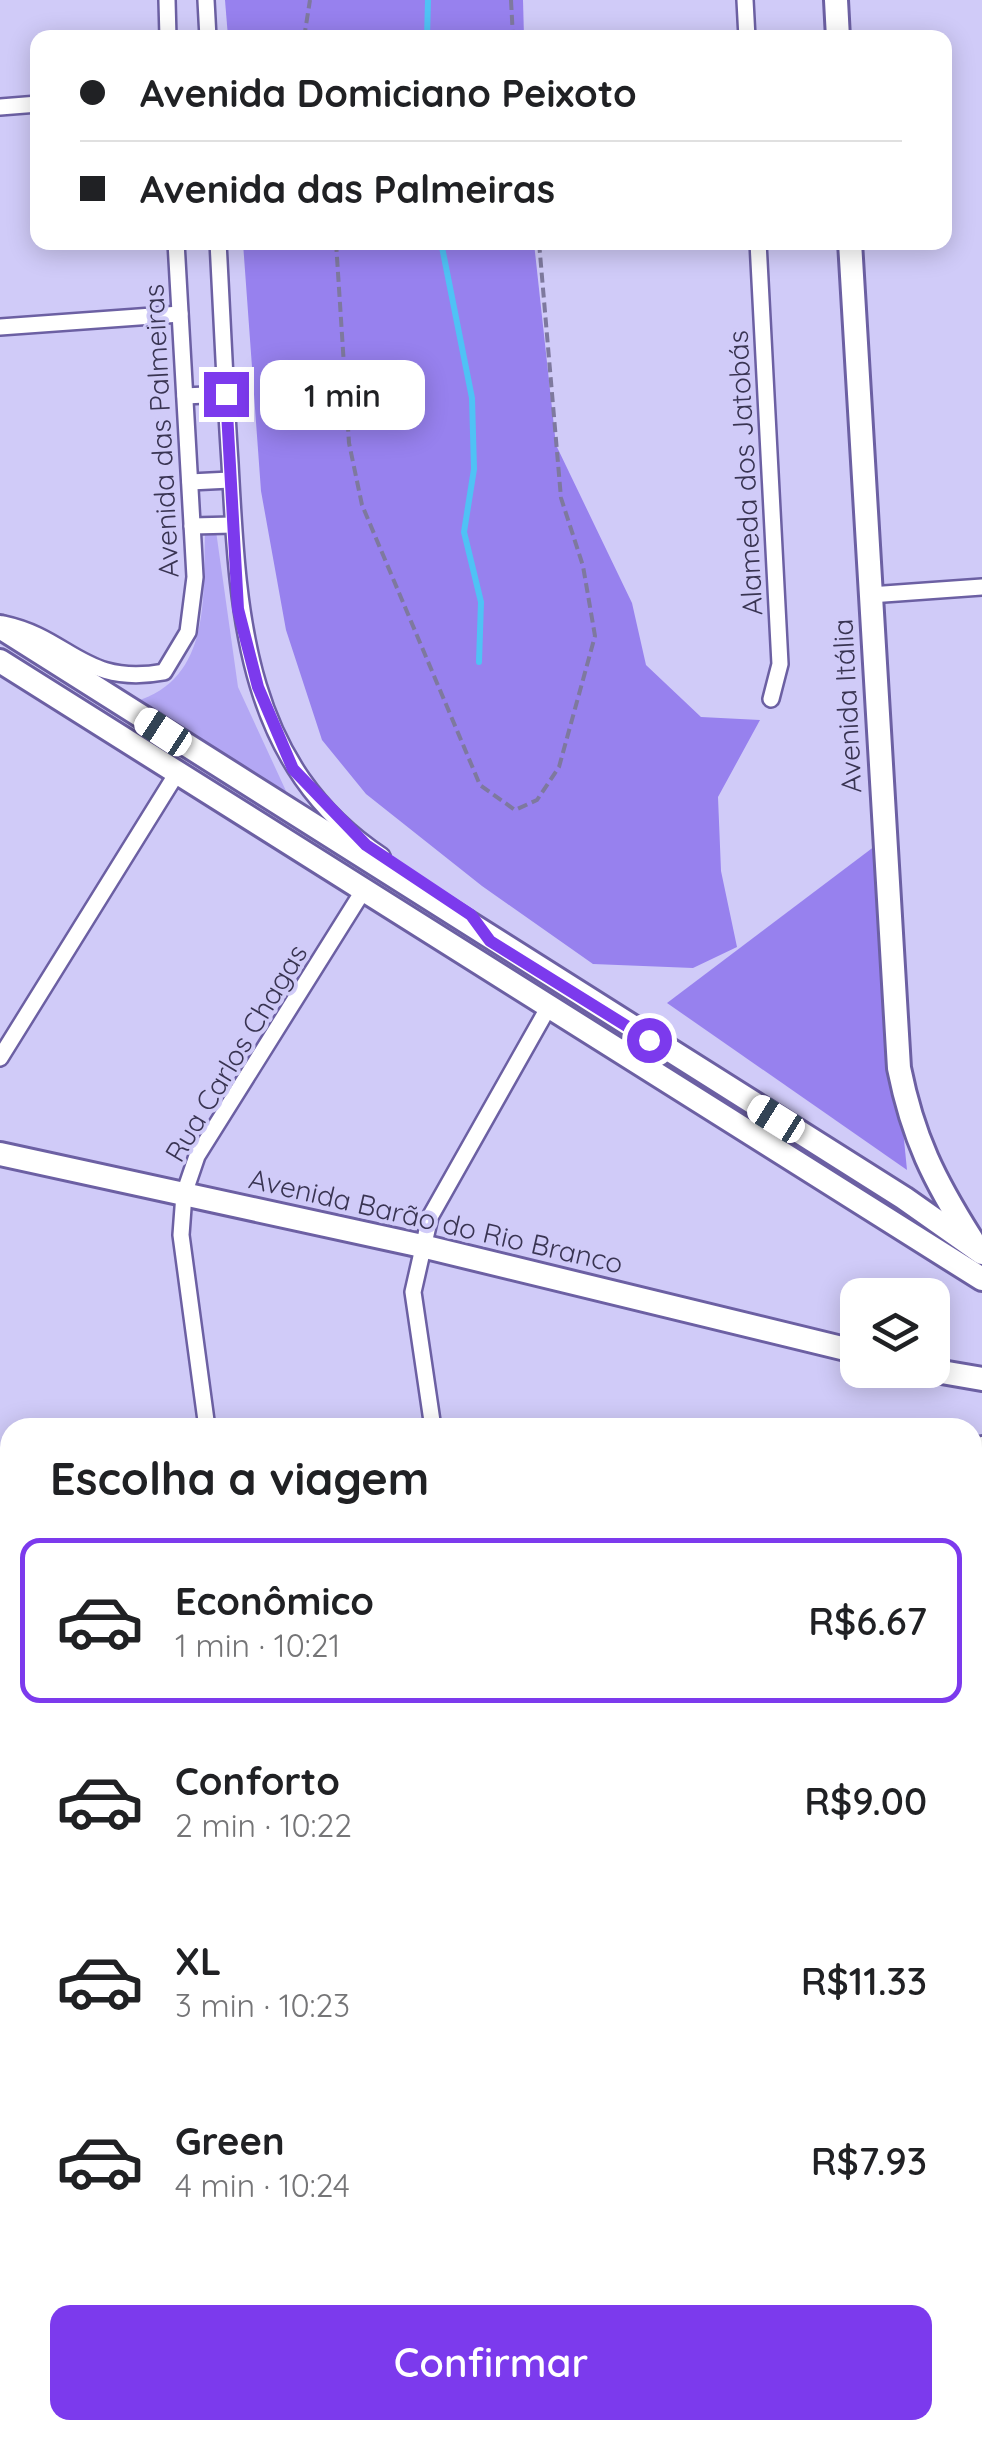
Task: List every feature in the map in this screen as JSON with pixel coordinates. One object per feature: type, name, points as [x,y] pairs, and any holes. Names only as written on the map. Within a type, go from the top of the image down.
[{"type":"main road","points":[[836,0],[838,30]]},
{"type":"main road","name":"Avenida Itália","points":[[850,250],[899,1068],[911,1127],[925,1163],[981,1252]]},
{"type":"main road","points":[[0,625],[490,941],[904,1198],[981,1252]]},
{"type":"main road","points":[[0,662],[982,1280]]},
{"type":"main road","name":"Avenida Barão do Rio Branco","points":[[0,1154],[422,1246],[840,1348]]},
{"type":"main road","points":[[904,1198],[920,1184],[925,1163]]},
{"type":"main road","points":[[950,1373],[982,1379]]},
{"type":"street","points":[[167,0],[168,30]]},
{"type":"street","points":[[206,0],[208,30]]},
{"type":"street","points":[[745,0],[747,30]]},
{"type":"street","points":[[0,106],[30,104]]},
{"type":"street","name":"Avenida das Palmeiras","points":[[0,625],[24,628],[85,666],[130,678],[164,672],[188,632],[195,577],[176,250]]},
{"type":"street","points":[[218,250],[238,609],[258,687],[293,769],[366,845],[471,915],[490,941]]},
{"type":"street","name":"Alameda dos Jatobás","points":[[758,250],[780,664],[771,699]]},
{"type":"street","points":[[0,327],[180,314]]},
{"type":"street","points":[[184,396],[226,394]]},
{"type":"street","points":[[190,482],[230,480]]},
{"type":"street","points":[[192,526],[233,524]]},
{"type":"street","points":[[870,595],[982,587]]},
{"type":"street","points":[[0,1058],[177,773]]},
{"type":"street","name":"Rua Carlos Chagas","points":[[206,1418],[180,1235],[184,1194],[197,1156],[363,891]]},
{"type":"street","points":[[432,1418],[413,1292],[430,1217],[548,1008]]},
{"type":"path","points":[[305,30],[310,0]]},
{"type":"path","points":[[511,0],[512,30]]},
{"type":"path","points":[[337,250],[349,443],[362,504],[480,785],[514,810],[537,800],[559,767],[595,636],[582,566],[562,498],[539,250]]},
{"type":"shaded area","points":[[225,0],[523,0],[524,30],[227,30]]},
{"type":"shaded area","points":[[244,250],[535,250],[556,445],[632,603],[646,665],[701,717],[760,720],[718,797],[721,871],[737,947],[693,968],[593,964],[482,886],[366,794],[322,740],[286,630],[261,491]]},
{"type":"shaded area","points":[[216,531],[238,687],[292,804],[127,704],[154,694],[174,679],[188,660],[202,613],[205,534]]},
{"type":"shaded area","points":[[875,846],[907,1170],[667,1003]]},
{"type":"waterway","points":[[427,30],[428,0]]},
{"type":"waterway","points":[[443,250],[472,398],[474,469],[464,532],[481,602],[479,662]]},
{"type":"route","points":[[226,394],[238,609],[258,687],[293,769],[366,845],[471,915],[490,941],[649,1040]]}]
